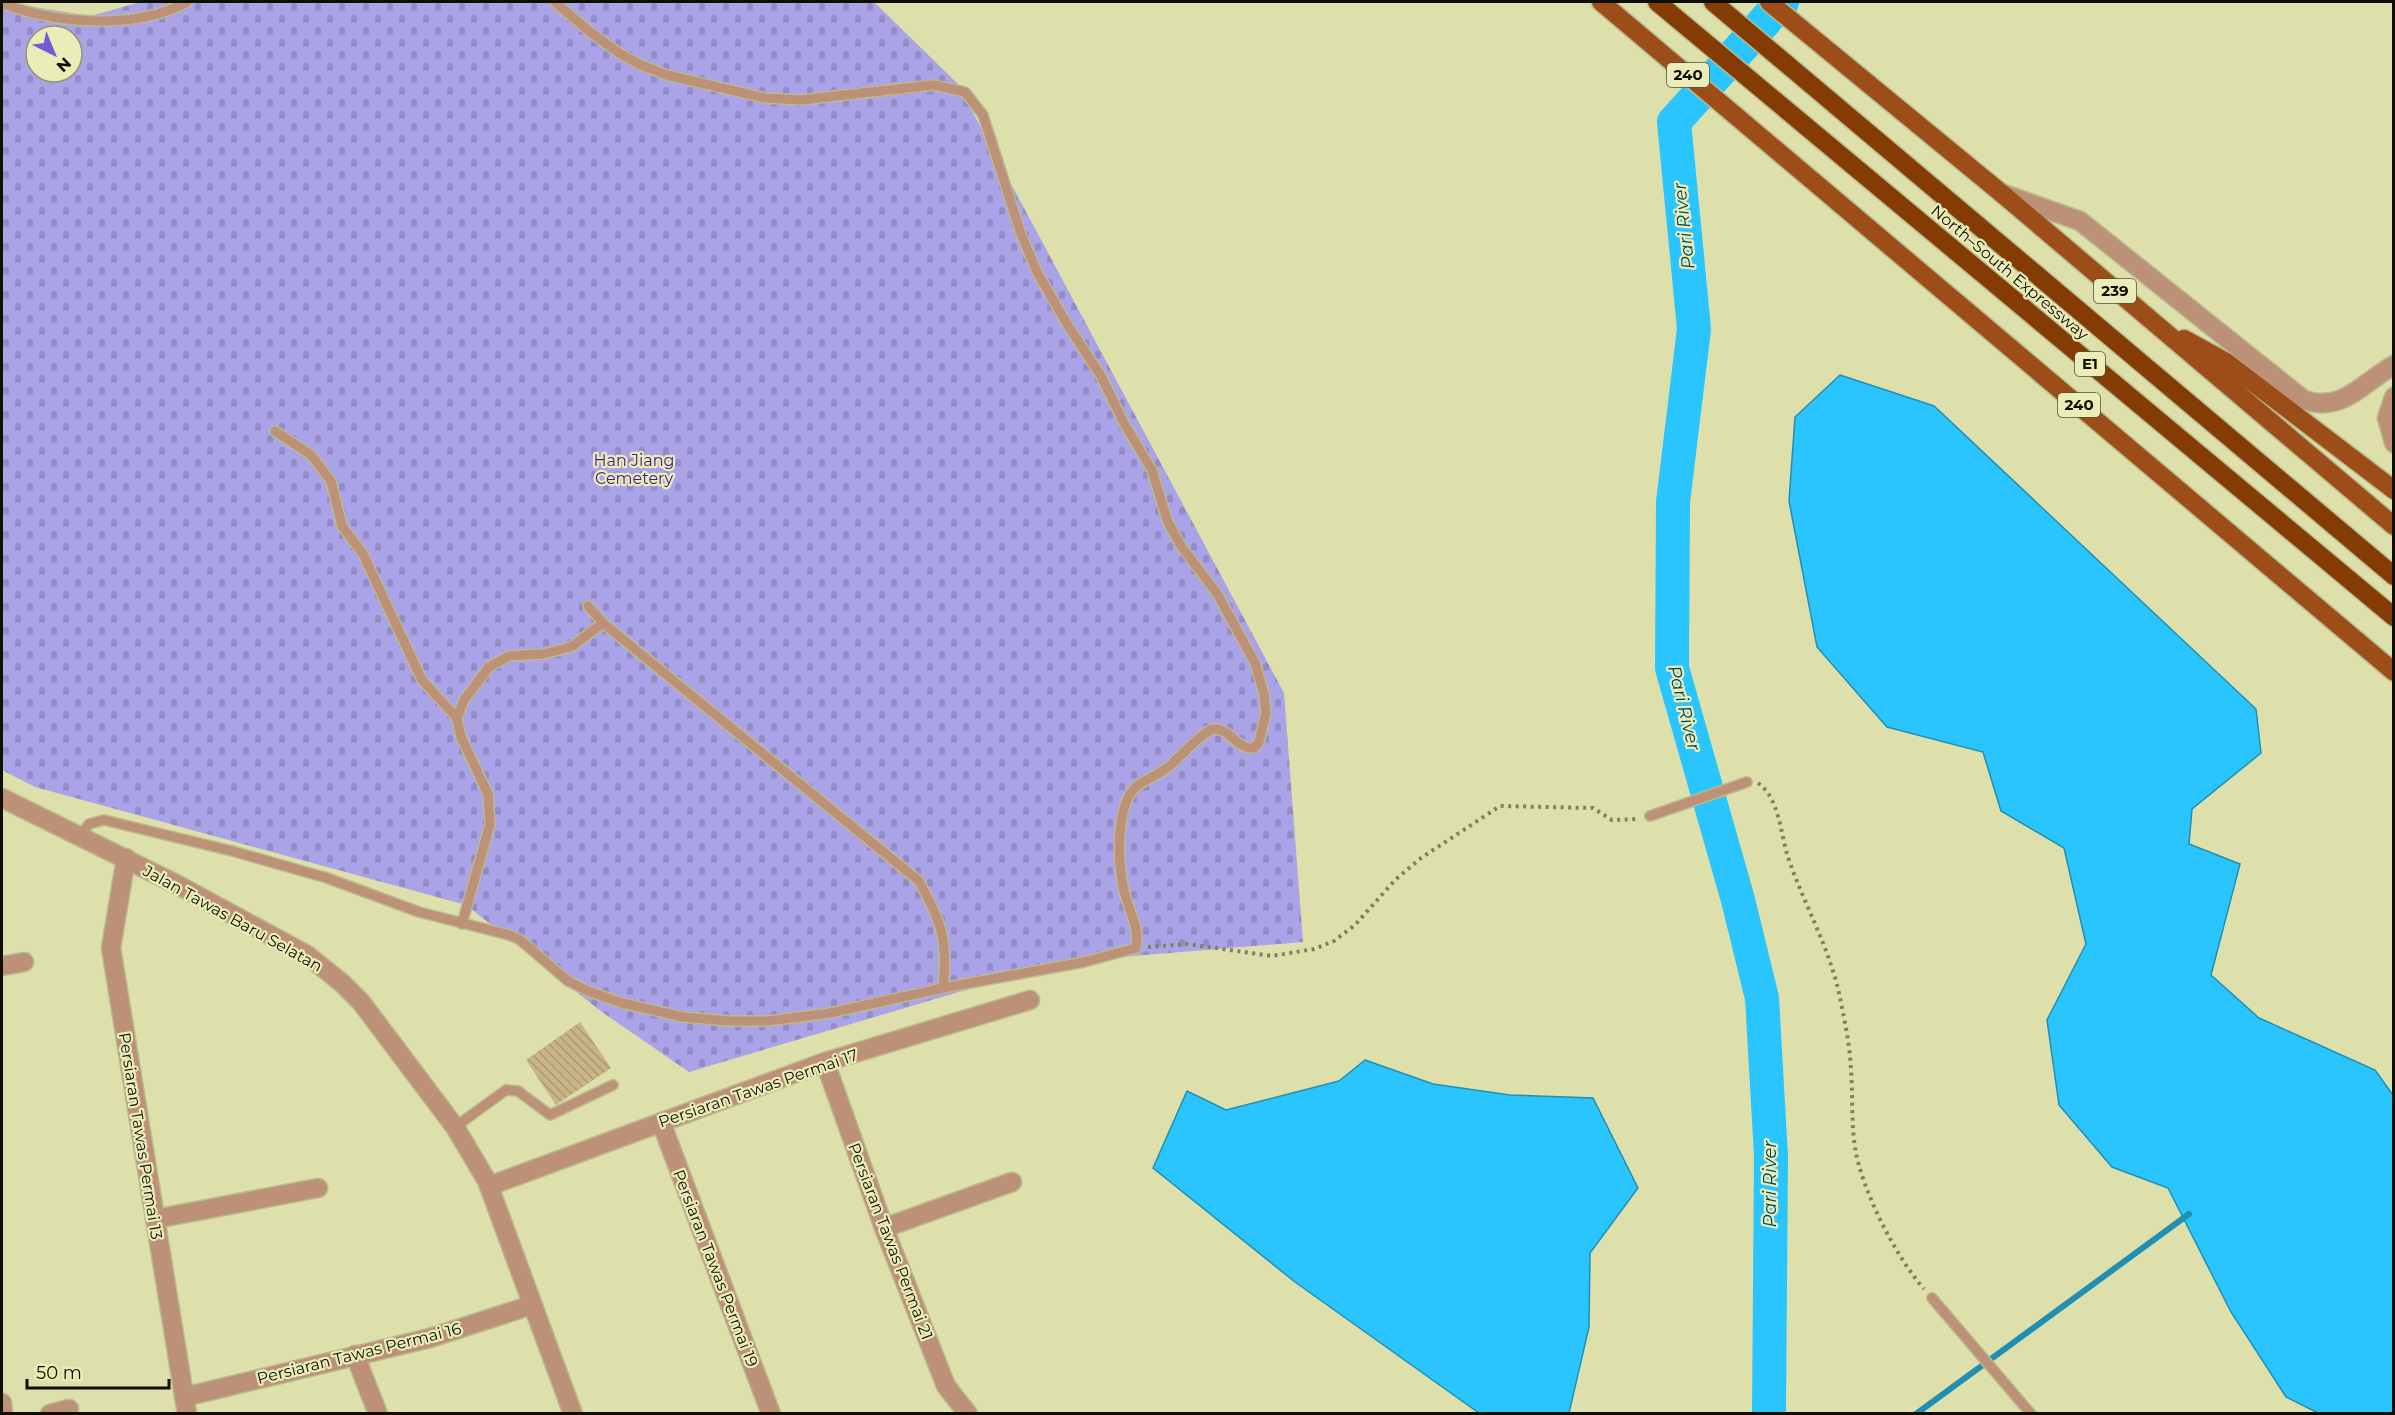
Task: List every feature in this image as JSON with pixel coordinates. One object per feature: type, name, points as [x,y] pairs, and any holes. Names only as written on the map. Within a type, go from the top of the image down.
[{"type":"highway","name":"North–South Expressway","points":[[1657,2],[2394,617]]},
{"type":"highway","name":"North–South Expressway","points":[[1713,2],[2394,576]]},
{"type":"main road","name":"239","points":[[1769,2],[2000,192],[2394,526]]},
{"type":"main road","name":"240","points":[[1607,6],[2394,672]]},
{"type":"main road","points":[[2146,317],[2226,362],[2394,490]]},
{"type":"street","points":[[2000,192],[2080,221],[2304,400],[2320,405],[2339,401],[2394,365]]},
{"type":"street","points":[[2394,397],[2387,418],[2394,443]]},
{"type":"street","name":"Jalan Tawas Baru Selatan","points":[[2,798],[126,858],[321,965],[342,983],[379,1023],[456,1127],[489,1186],[573,1413]]},
{"type":"street","name":"Persiaran Tawas Permai 13","points":[[126,858],[111,948],[185,1405]]},
{"type":"street","points":[[2,966],[24,962]]},
{"type":"street","name":"Persiaran Tawas Permai 17","points":[[489,1186],[825,1062],[1030,1000]]},
{"type":"street","name":"Persiaran Tawas Permai 21","points":[[825,1062],[885,1228],[946,1386],[967,1412]]},
{"type":"street","name":"Persiaran Tawas Permai 19","points":[[661,1122],[771,1413]]},
{"type":"street","points":[[885,1228],[1012,1182]]},
{"type":"street","points":[[155,1219],[318,1188]]},
{"type":"street","name":"Persiaran Tawas Permai 16","points":[[185,1405],[355,1355],[430,1338],[532,1305]]},
{"type":"street","points":[[355,1355],[378,1413]]},
{"type":"street","points":[[2,1404],[3,1413]]},
{"type":"street","points":[[50,1413],[69,1409]]},
{"type":"lane","points":[[2,3],[36,15],[66,20],[143,17],[168,12],[187,2]]},
{"type":"lane","points":[[80,836],[94,822],[111,821],[327,878],[419,912],[519,939],[568,981],[622,1003],[683,1017],[728,1022],[768,1021],[830,1013],[943,988],[1084,962],[1136,948],[1138,928],[1126,898],[1121,872],[1121,810],[1125,800],[1142,782],[1167,768],[1212,729],[1224,730],[1245,747],[1257,746],[1266,713],[1264,694],[1255,663],[1235,626],[1167,520],[1152,470],[1125,425],[1101,376],[1037,272],[1021,234],[977,105],[965,92],[934,85],[785,100],[711,86],[667,75],[619,53],[555,2]]},
{"type":"lane","points":[[275,431],[311,455],[331,481],[342,526],[363,554],[422,680],[457,718],[461,737],[488,794],[490,824],[462,924]]},
{"type":"lane","points":[[588,606],[603,623],[919,881],[942,924],[946,954],[943,988]]},
{"type":"lane","points":[[457,718],[464,700],[489,667],[509,656],[543,654],[571,647],[603,623]]},
{"type":"lane","points":[[1650,816],[1747,782]]},
{"type":"lane","points":[[456,1127],[506,1090],[518,1091],[550,1115],[613,1085]]},
{"type":"lane","points":[[1932,1298],[2031,1413]]},
{"type":"path","points":[[1747,782],[1758,783],[1772,798],[1788,857],[1829,960],[1840,995],[1847,1039],[1855,1150],[1866,1183],[1892,1242],[1909,1272],[1932,1298]]},
{"type":"path","points":[[1136,948],[1187,944],[1272,956],[1314,949],[1346,934],[1395,880],[1421,858],[1500,806],[1593,808],[1605,818],[1625,821],[1650,816]]},
{"type":"green space","name":"Han Jiang Cemetery","points":[[2,2],[90,16],[141,2],[874,2],[957,83],[1284,693],[1303,942],[1060,962],[689,1072],[602,1012],[466,905],[35,787],[2,770]]},
{"type":"water","points":[[1840,375],[1934,406],[2256,709],[2261,753],[2192,809],[2189,844],[2240,864],[2211,975],[2259,1018],[2375,1070],[2393,1095],[2393,1413],[2318,1413],[2286,1397],[2231,1312],[2168,1188],[2112,1167],[2059,1105],[2047,1020],[2086,944],[2064,848],[2001,811],[1983,752],[1887,727],[1817,647],[1789,501],[1795,417]]},
{"type":"water","points":[[1365,1060],[1433,1084],[1510,1095],[1593,1098],[1638,1188],[1590,1253],[1589,1327],[1569,1413],[1479,1413],[1295,1282],[1153,1168],[1187,1091],[1226,1110],[1339,1081]]},
{"type":"building","points":[[580,1022],[611,1068],[556,1105],[526,1060]]},
{"type":"waterway","name":"Pari River","points":[[1769,1414],[1771,1156],[1762,998],[1738,900],[1672,668],[1673,502],[1694,329],[1674,122],[1782,2]]},
{"type":"waterway","points":[[1916,1414],[2189,1214]]}]
